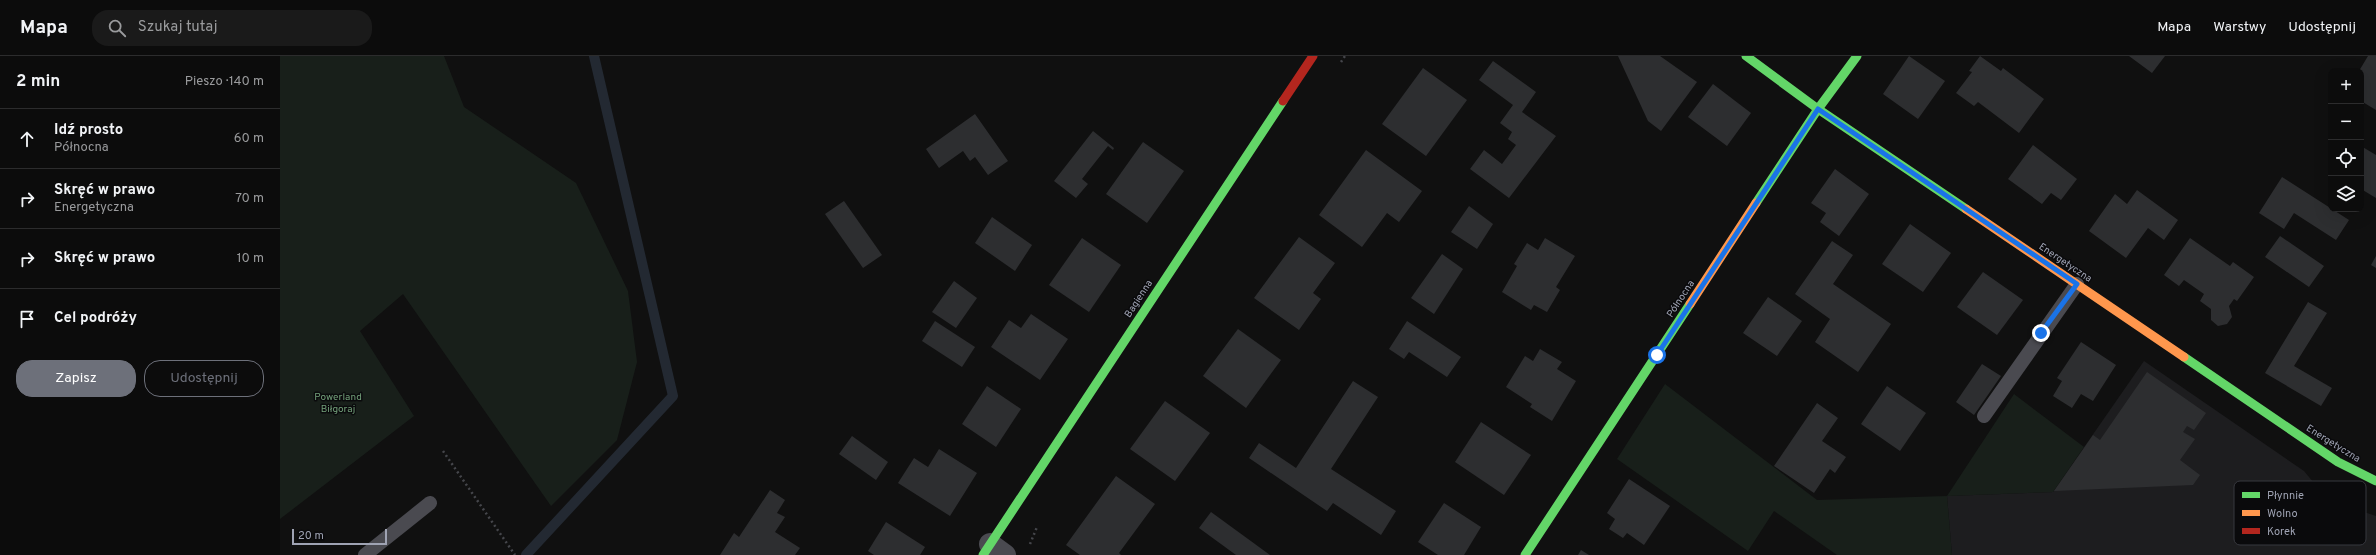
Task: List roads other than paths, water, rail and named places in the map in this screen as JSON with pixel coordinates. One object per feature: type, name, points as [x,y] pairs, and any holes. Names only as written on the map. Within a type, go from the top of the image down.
[{"type":"street","name":"Bagienna","points":[[993,551],[1313,56]]},
{"type":"street","name":"Energetyczna","points":[[1746,56],[1818,109],[2338,462],[2376,481]]},
{"type":"street","name":"Północna","points":[[1525,555],[1818,109],[1857,56]]},
{"type":"lane","points":[[1984,416],[2077,284]]},
{"type":"lane","points":[[365,555],[430,503]]},
{"type":"waterway","points":[[526,555],[673,396],[594,56]]},
{"type":"park label","name":"Powerland Biłgoraj","points":[[338,402]]}]
